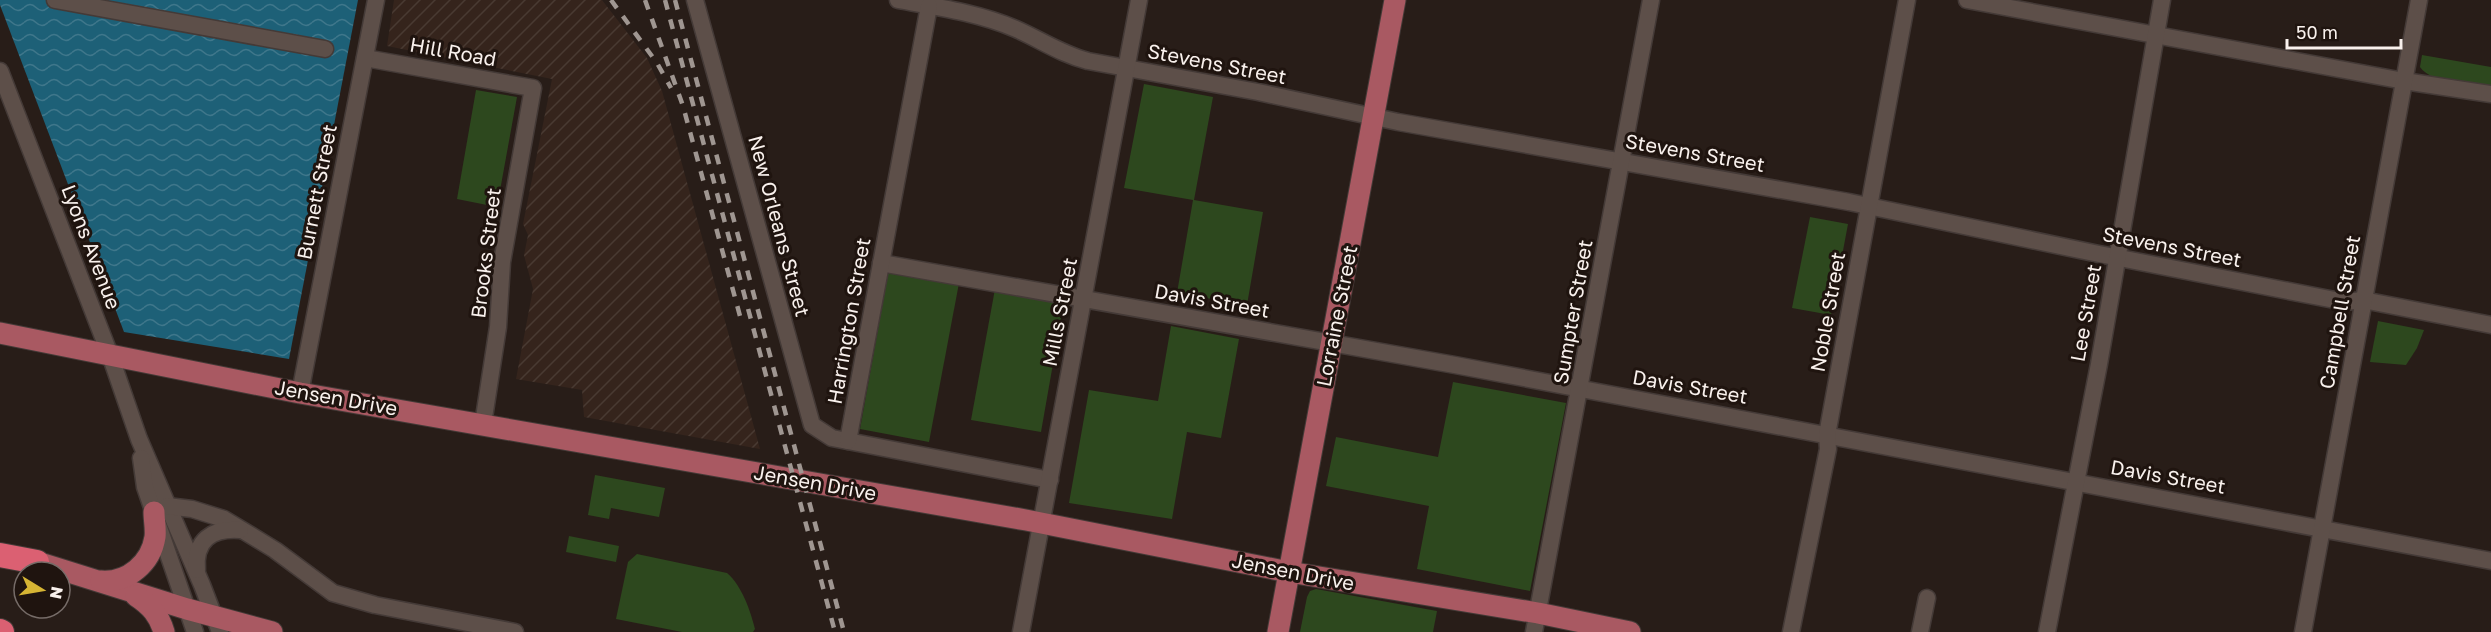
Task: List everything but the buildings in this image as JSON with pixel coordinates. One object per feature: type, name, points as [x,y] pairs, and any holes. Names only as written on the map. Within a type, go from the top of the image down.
[{"type":"highway","points":[[0,555],[26,560]]},
{"type":"main road","name":"Lorraine Street","points":[[1278,632],[1395,0]]},
{"type":"main road","name":"Jensen Drive","points":[[0,333],[300,393],[1042,523],[1536,622],[1630,632]]},
{"type":"main road","points":[[93,580],[110,582],[121,579],[131,575],[139,567],[149,556],[160,509]]},
{"type":"main road","points":[[72,573],[187,609],[217,624],[272,632]]},
{"type":"main road","points":[[129,591],[153,609],[160,619],[164,632]]},
{"type":"street","points":[[55,0],[325,49]]},
{"type":"street","name":"Burnett Street","points":[[300,393],[376,0]]},
{"type":"street","name":"New Orleans Street","points":[[695,0],[812,425],[832,438],[848,441]]},
{"type":"street","name":"Stevens Street","points":[[898,0],[986,18],[1017,30],[1067,56],[1258,92],[1374,117],[1869,206],[2117,258],[2345,302],[2363,300],[2491,325]]},
{"type":"street","name":"Mills Street","points":[[1022,632],[1139,0]]},
{"type":"street","name":"Sumpter Street","points":[[1536,622],[1651,0]]},
{"type":"street","name":"Noble Street","points":[[1791,632],[1828,449],[1827,435],[1907,0]]},
{"type":"street","points":[[1967,0],[2404,81],[2491,94]]},
{"type":"street","name":"Lee Street","points":[[2047,632],[2163,0]]},
{"type":"street","name":"Campbell Street","points":[[2302,632],[2419,0]]},
{"type":"street","name":"Harrington Street","points":[[848,441],[929,6]]},
{"type":"street","name":"Hill Road","points":[[365,58],[533,88]]},
{"type":"street","name":"Lyons Avenue","points":[[0,71],[110,355],[139,439],[145,487],[197,573],[217,624]]},
{"type":"street","name":"Brooks Street","points":[[483,424],[498,327],[502,262],[533,88]]},
{"type":"street","name":"Davis Street","points":[[881,263],[1580,388],[2491,561]]},
{"type":"street","points":[[848,441],[1050,480]]},
{"type":"street","points":[[160,509],[192,509],[224,519],[275,550],[333,593],[375,605],[514,632]]},
{"type":"street","name":"Lyons Avenue","points":[[160,509],[195,632]]},
{"type":"street","points":[[197,573],[196,560],[202,542],[224,529],[240,530]]},
{"type":"street","points":[[0,544],[33,560]]},
{"type":"street","points":[[1920,632],[1927,598]]},
{"type":"shaded area","points":[[394,0],[602,0],[647,58],[662,91],[760,449],[584,417],[582,390],[516,379],[533,289],[524,255],[528,235],[523,224],[552,79],[387,46]]},
{"type":"green space","points":[[2422,55],[2491,67],[2491,86],[2453,82],[2434,77],[2420,67]]},
{"type":"green space","points":[[1144,84],[1213,97],[1194,200],[1263,212],[1247,305],[1177,293],[1193,200],[1124,188]]},
{"type":"green space","points":[[476,90],[517,97],[497,207],[457,199]]},
{"type":"green space","points":[[1810,217],[1848,224],[1831,315],[1792,308]]},
{"type":"green space","points":[[895,271],[959,283],[929,442],[860,429],[888,274]]},
{"type":"green space","points":[[995,289],[1064,301],[1041,432],[971,420]]},
{"type":"green space","points":[[2378,321],[2424,330],[2417,348],[2406,365],[2370,362]]},
{"type":"green space","points":[[1171,326],[1239,339],[1221,438],[1187,432],[1172,519],[1069,503],[1089,390],[1158,401]]},
{"type":"green space","points":[[1453,382],[1566,403],[1530,591],[1417,569],[1429,506],[1326,486],[1336,437],[1438,457]]},
{"type":"green space","points":[[595,475],[665,488],[659,517],[611,508],[609,519],[588,515]]},
{"type":"green space","points":[[569,536],[619,546],[616,562],[566,552]]},
{"type":"green space","points":[[637,554],[727,573],[741,591],[755,629],[753,632],[682,632],[616,619],[628,562]]},
{"type":"green space","points":[[1316,589],[1437,611],[1433,632],[1300,632],[1307,597],[1310,591]]},
{"type":"water","points":[[0,0],[358,0],[289,359],[124,332]]},
{"type":"railway","points":[[611,0],[657,63],[671,88]]},
{"type":"railway","points":[[645,0],[683,106],[740,316]]},
{"type":"railway","points":[[665,0],[835,632]]},
{"type":"railway","points":[[675,0],[844,632]]}]
